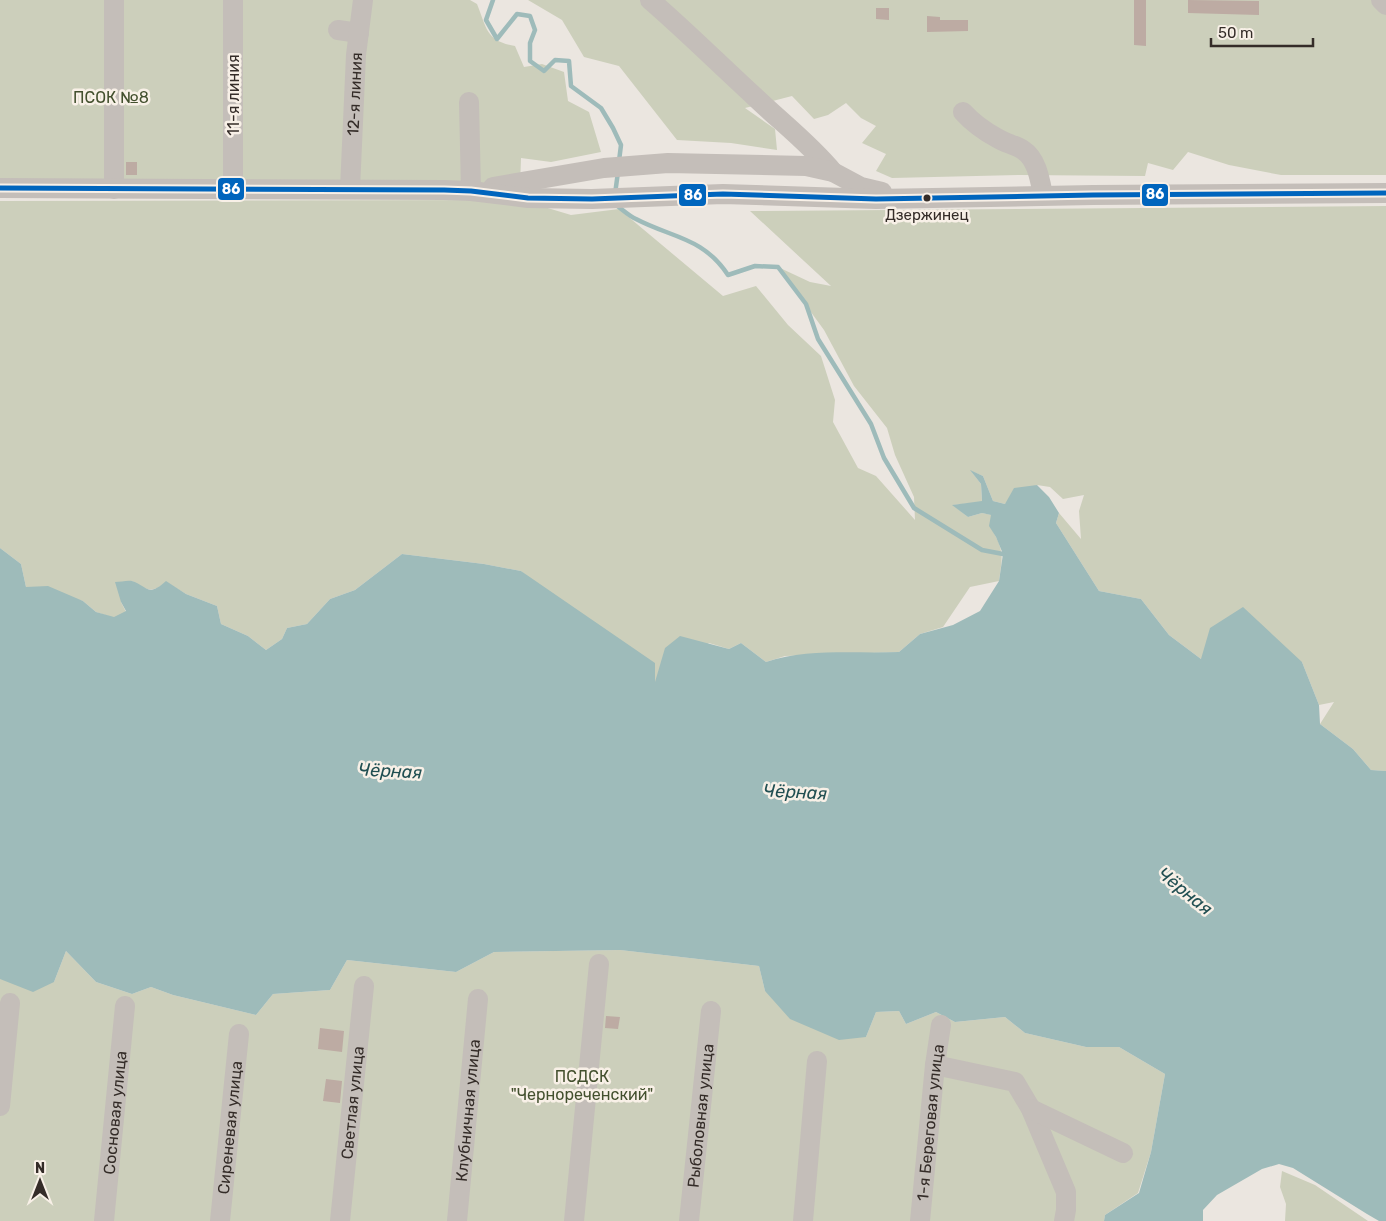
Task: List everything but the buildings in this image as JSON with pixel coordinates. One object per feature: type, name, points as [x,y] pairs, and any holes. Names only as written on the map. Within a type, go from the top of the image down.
[{"type":"street","points":[[114,0],[114,189]]},
{"type":"street","name":"11-я линия","points":[[233,0],[233,190]]},
{"type":"street","name":"12-я линия","points":[[350,189],[356,55],[363,0]]},
{"type":"street","points":[[650,0],[693,37],[817,153],[832,172]]},
{"type":"street","points":[[1381,0],[1386,5]]},
{"type":"street","points":[[338,30],[359,33]]},
{"type":"street","points":[[469,102],[472,190]]},
{"type":"street","points":[[963,112],[975,124],[998,139],[1024,150],[1034,163],[1040,177],[1043,195]]},
{"type":"street","points":[[472,190],[566,176],[604,168],[648,164],[806,166],[832,172],[862,187],[908,197]]},
{"type":"street","points":[[0,188],[472,190],[528,198],[592,199],[724,194],[876,199],[1043,195],[1386,193]]},
{"type":"street","points":[[574,1221],[599,964]]},
{"type":"street","name":"Светлая улица","points":[[340,1221],[364,986]]},
{"type":"street","name":"Клубничная улица","points":[[456,1221],[478,999]]},
{"type":"street","points":[[0,1106],[10,1004]]},
{"type":"street","name":"Сосновая улица","points":[[104,1221],[125,1006]]},
{"type":"street","name":"Рыболовная улица","points":[[689,1221],[712,1010]]},
{"type":"street","name":"1-я Береговая улица","points":[[920,1221],[935,1065],[941,1025]]},
{"type":"street","name":"Сиреневая улица","points":[[220,1221],[239,1034]]},
{"type":"street","points":[[803,1221],[817,1061]]},
{"type":"street","points":[[935,1065],[1015,1082],[1031,1109],[1066,1192],[1064,1221]]},
{"type":"street","points":[[1031,1109],[1123,1153]]},
{"type":"green space","name":"ПСОК №8","points":[[0,0],[470,0],[477,4],[486,27],[493,37],[505,44],[515,46],[524,67],[542,64],[564,72],[568,101],[589,112],[601,152],[551,162],[521,158],[520,187],[0,196]]},
{"type":"green space","points":[[528,0],[1386,0],[1386,175],[1281,175],[1229,165],[1188,152],[1173,170],[1148,163],[1145,176],[1021,175],[892,178],[876,171],[886,154],[862,143],[876,126],[861,118],[846,103],[828,115],[814,119],[792,96],[745,108],[775,129],[777,150],[731,143],[677,140],[619,66],[584,57],[562,20]]},
{"type":"green space","points":[[521,200],[571,215],[619,209],[723,296],[756,286],[788,325],[821,356],[835,400],[833,422],[858,468],[876,476],[915,520],[914,497],[895,455],[887,428],[854,386],[824,330],[778,267],[810,282],[831,286],[750,211],[1386,206],[1386,771],[1371,770],[1353,749],[1320,724],[1334,702],[1319,705],[1302,662],[1201,659],[1169,635],[1141,599],[1099,591],[1056,523],[1059,513],[1081,539],[1079,511],[1084,495],[1063,499],[1050,487],[1037,485],[1005,504],[993,501],[983,476],[971,471],[981,484],[982,502],[953,505],[968,517],[982,513],[992,515],[990,526],[998,541],[1001,552],[999,581],[970,587],[943,627],[920,634],[899,652],[785,656],[766,662],[741,643],[729,649],[709,643],[655,685],[521,571],[484,564],[402,554],[355,590],[330,599],[307,624],[287,628],[282,639],[266,650],[248,636],[221,624],[217,606],[186,594],[166,582],[157,588],[149,589],[141,587],[132,581],[121,602],[126,612],[114,618],[96,612],[83,601],[26,587],[21,564],[0,548],[0,201]]},
{"type":"green space","name":"ПСДСК \"Чернореченский\"","points":[[620,950],[759,966],[765,991],[866,1037],[876,1012],[899,1011],[906,1024],[936,1012],[955,1022],[1005,1017],[1025,1033],[1086,1047],[1119,1047],[1165,1074],[1151,1152],[1138,1193],[1105,1215],[1104,1221],[0,1221],[0,979],[54,982],[66,951],[96,982],[132,994],[151,987],[173,995],[256,1015],[273,994],[330,990],[347,960],[456,972],[494,952]]},
{"type":"green space","points":[[1282,1171],[1315,1185],[1368,1221],[1285,1221],[1286,1204],[1280,1187]]},
{"type":"water","name":"Чёрная","points":[[970,470],[983,476],[993,501],[1005,504],[1014,488],[1037,485],[1049,497],[1059,513],[1056,523],[1099,591],[1141,599],[1169,635],[1201,659],[1210,628],[1243,607],[1302,662],[1319,705],[1320,724],[1353,749],[1371,770],[1386,771],[1386,1221],[1379,1221],[1293,1168],[1279,1164],[1262,1169],[1217,1195],[1203,1210],[1203,1221],[1104,1221],[1105,1215],[1139,1193],[1151,1152],[1165,1074],[1119,1047],[1086,1047],[1025,1033],[1005,1017],[955,1022],[936,1012],[906,1024],[899,1011],[876,1012],[866,1037],[839,1040],[790,1019],[765,991],[759,966],[620,950],[494,952],[456,972],[347,960],[330,990],[273,994],[256,1015],[173,995],[151,987],[132,994],[96,982],[66,951],[54,982],[33,992],[0,979],[0,548],[21,564],[26,587],[48,586],[83,601],[96,612],[114,617],[126,611],[115,582],[132,581],[151,590],[166,581],[186,594],[217,606],[221,624],[248,636],[266,650],[282,639],[287,628],[307,624],[330,599],[355,590],[402,554],[484,564],[521,571],[655,663],[655,682],[665,648],[680,636],[729,649],[741,643],[766,662],[815,653],[899,652],[920,634],[953,625],[980,611],[999,581],[1003,554],[989,526],[991,515],[982,513],[968,517],[952,505],[982,501],[981,484]]},
{"type":"waterway","points":[[493,0],[486,20],[497,39],[517,14],[530,16],[535,30],[530,43],[530,61],[544,71],[555,60],[569,61],[571,86],[601,108],[621,145],[619,161]]},
{"type":"waterway","points":[[615,194],[618,172]]},
{"type":"waterway","points":[[616,205],[633,218],[697,246],[718,262],[728,275],[755,266],[778,267],[806,304],[818,339],[871,424],[884,458],[914,508],[982,550],[1003,554]]},
{"type":"transit line","name":"86","points":[[0,188],[444,190],[471,191],[528,198],[592,199],[723,194],[876,199],[1386,193]]},
{"type":"place","name":"Дзержинец","points":[[927,198]]}]
